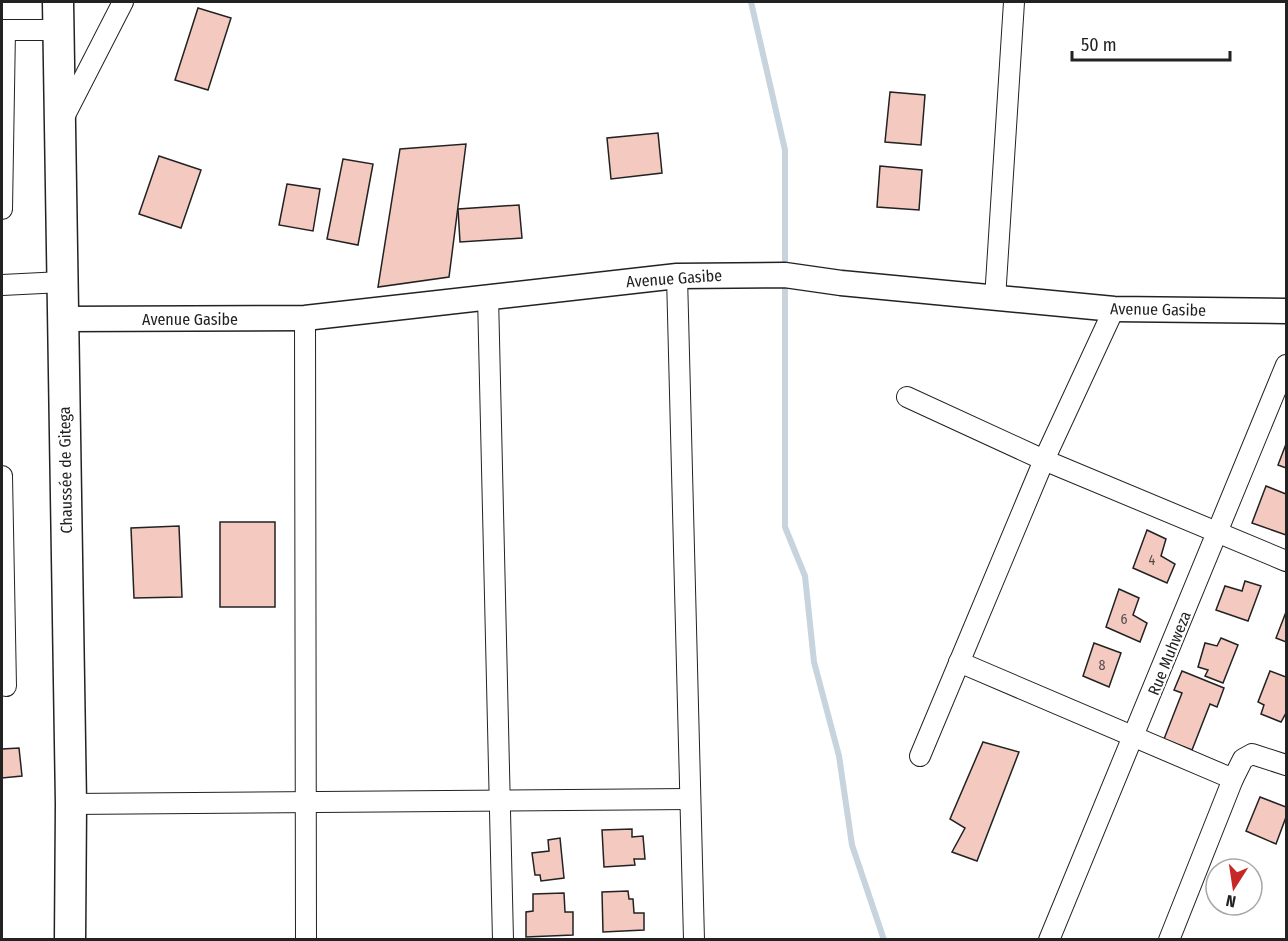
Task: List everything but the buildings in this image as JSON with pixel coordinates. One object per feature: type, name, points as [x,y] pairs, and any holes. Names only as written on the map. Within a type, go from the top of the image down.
[{"type":"main road","name":"Chaussée de Gitega","points":[[58,16],[71,804],[70,939]]},
{"type":"street","points":[[61,122],[123,2]]},
{"type":"street","points":[[995,299],[1014,2]]},
{"type":"street","points":[[2,210],[3,30],[58,16]]},
{"type":"street","name":"Avenue Gasibe","points":[[62,319],[305,318],[677,276],[785,275],[995,299],[1114,309],[1287,311]]},
{"type":"street","points":[[677,276],[694,939]]},
{"type":"street","points":[[2,285],[62,282]]},
{"type":"street","points":[[488,296],[503,939]]},
{"type":"street","points":[[920,756],[1044,460],[1114,309]]},
{"type":"street","points":[[305,318],[306,939]]},
{"type":"street","name":"Rue Muhweza","points":[[1049,939],[1287,365]]},
{"type":"street","points":[[907,397],[1044,460],[1287,561]]},
{"type":"street","points":[[2,476],[6,686]]},
{"type":"street","points":[[959,662],[1233,779]]},
{"type":"street","points":[[1169,939],[1243,759],[1252,754],[1287,765]]},
{"type":"street","points":[[71,804],[690,799]]},
{"type":"waterway","points":[[751,2],[785,150],[785,270]]},
{"type":"waterway","points":[[785,280],[785,527],[805,576],[814,662],[839,756],[852,845],[884,940]]}]
